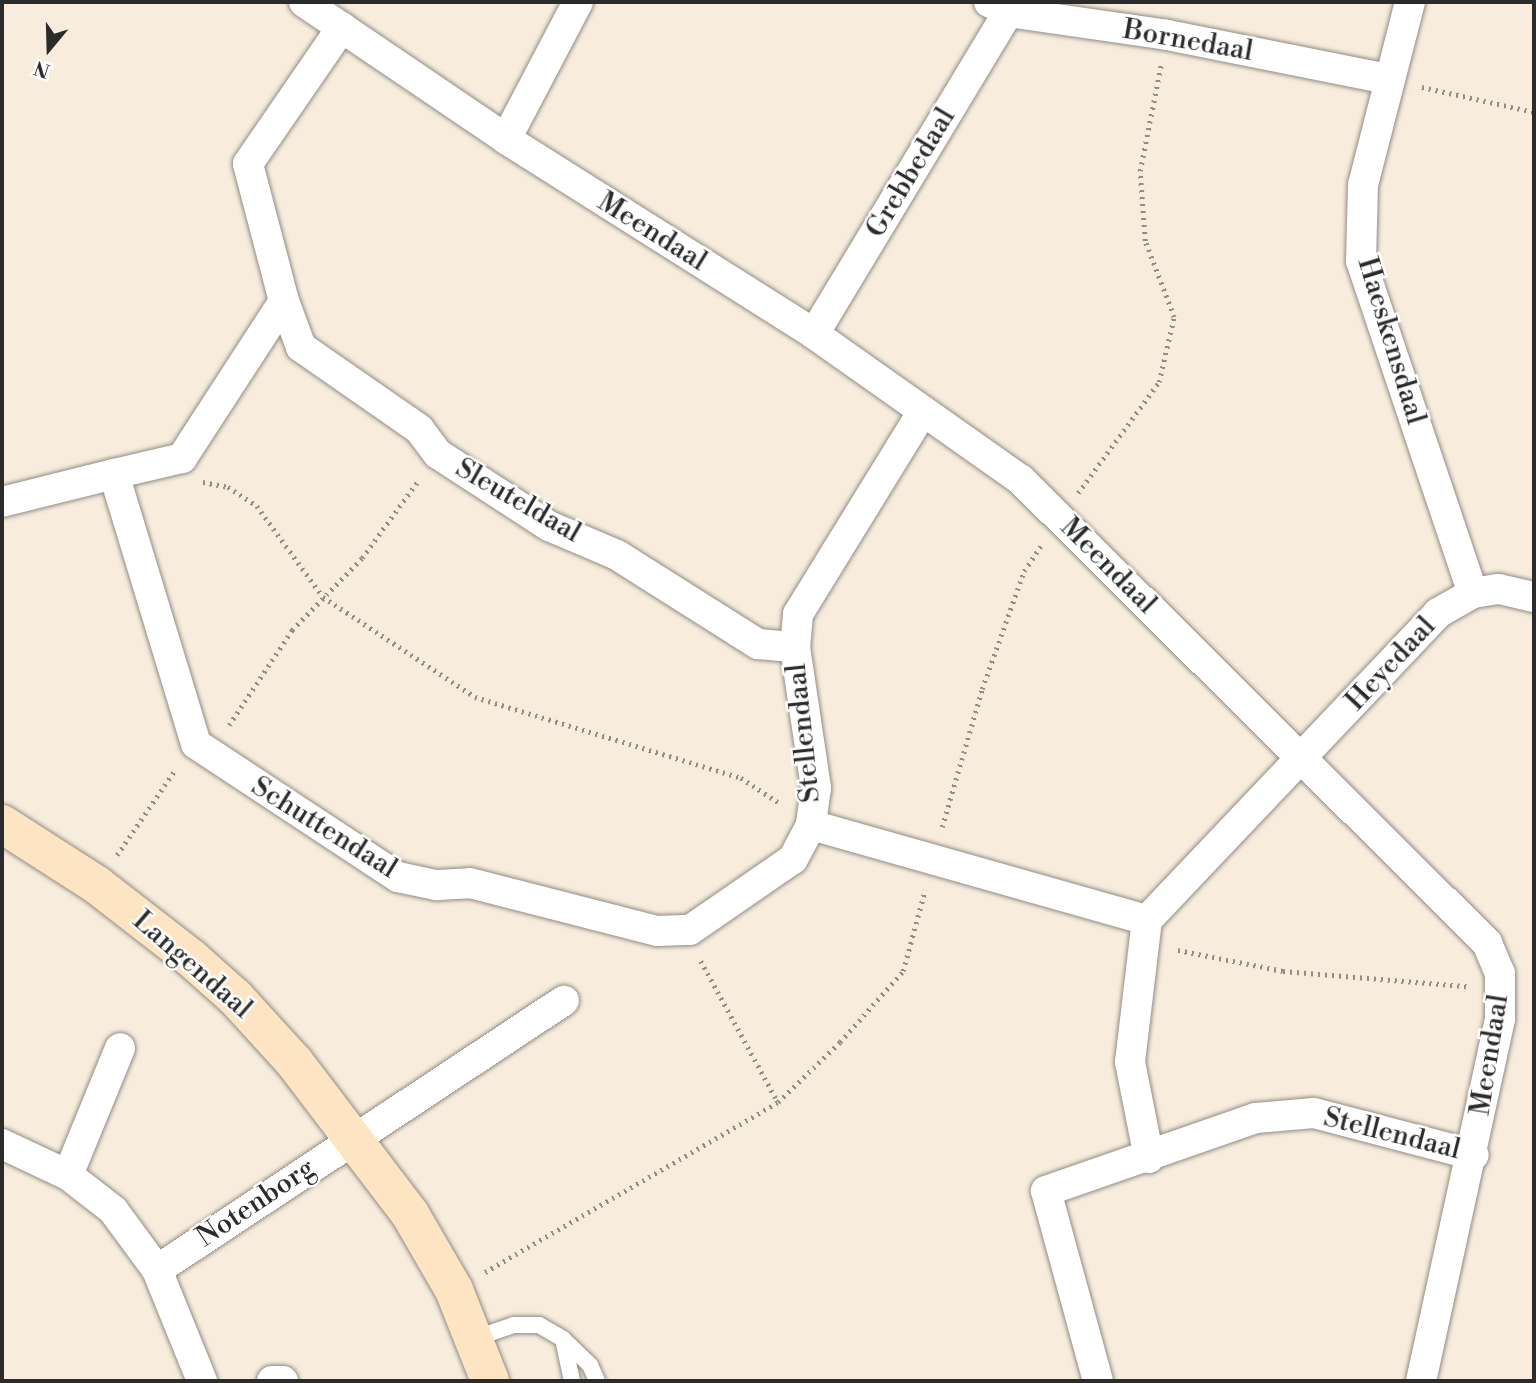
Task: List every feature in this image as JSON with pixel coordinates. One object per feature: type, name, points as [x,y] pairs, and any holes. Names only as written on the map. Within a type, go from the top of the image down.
[{"type":"street","name":"Meendaal","points":[[304,2],[506,139],[814,334],[1001,465],[1060,518],[1487,943],[1503,989],[1474,1155],[1421,1381]]},
{"type":"street","points":[[506,139],[578,2]]},
{"type":"street","name":"Haeskensdaal","points":[[1410,2],[1387,79],[1363,185],[1361,261],[1473,593]]},
{"type":"street","name":"Bornedaal","points":[[998,7],[1167,35],[1387,79]]},
{"type":"street","name":"Grebbedaal","points":[[814,334],[998,7]]},
{"type":"street","name":"Sleuteldaal","points":[[342,27],[248,164],[284,301],[301,347],[419,429],[438,454],[549,526],[617,555],[758,644],[795,647]]},
{"type":"street","points":[[2,502],[182,458],[284,301]]},
{"type":"street","name":"Stellendaal","points":[[923,411],[802,602],[795,647],[816,788],[811,825],[934,857],[1146,931]]},
{"type":"street","points":[[114,474],[202,749]]},
{"type":"street","name":"Heyedaal","points":[[1304,760],[1438,613],[1473,593],[1499,589],[1534,597]]},
{"type":"street","name":"Schuttendaal","points":[[202,749],[398,877],[437,885],[470,883],[657,931],[684,930]]},
{"type":"street","points":[[1149,1158],[1130,1062],[1146,931],[1304,760]]},
{"type":"street","name":"Langendaal","points":[[2,824],[97,885],[235,996],[355,1136],[410,1214],[454,1290],[476,1338],[490,1381]]},
{"type":"street","points":[[684,930],[690,930],[793,859],[811,825]]},
{"type":"street","points":[[355,1136],[564,1002]]},
{"type":"street","points":[[68,1175],[120,1048]]},
{"type":"street","name":"Stellendaal","points":[[1098,1381],[1046,1191],[1149,1158],[1256,1118],[1314,1113],[1474,1155]]},
{"type":"street","name":"Notenborg","points":[[157,1270],[355,1136]]},
{"type":"street","points":[[2,1144],[68,1175],[113,1210],[157,1270],[202,1381]]},
{"type":"street","points":[[272,1381],[283,1381]]},
{"type":"lane","points":[[476,1338],[527,1322],[563,1339],[590,1365],[597,1381]]},
{"type":"lane","points":[[563,1339],[572,1381]]},
{"type":"path","points":[[454,1290],[778,1102],[840,1042],[903,971],[982,689],[1024,571],[1159,382],[1174,317],[1145,241],[1140,172],[1167,35]]},
{"type":"path","points":[[1387,79],[1534,112]]},
{"type":"path","points":[[97,885],[292,630],[362,558],[438,454]]},
{"type":"path","points":[[161,464],[188,480],[228,488],[246,496],[323,597],[475,697],[741,778],[811,825]]},
{"type":"path","points":[[684,930],[778,1102]]},
{"type":"path","points":[[1146,931],[1283,971],[1503,989]]}]
